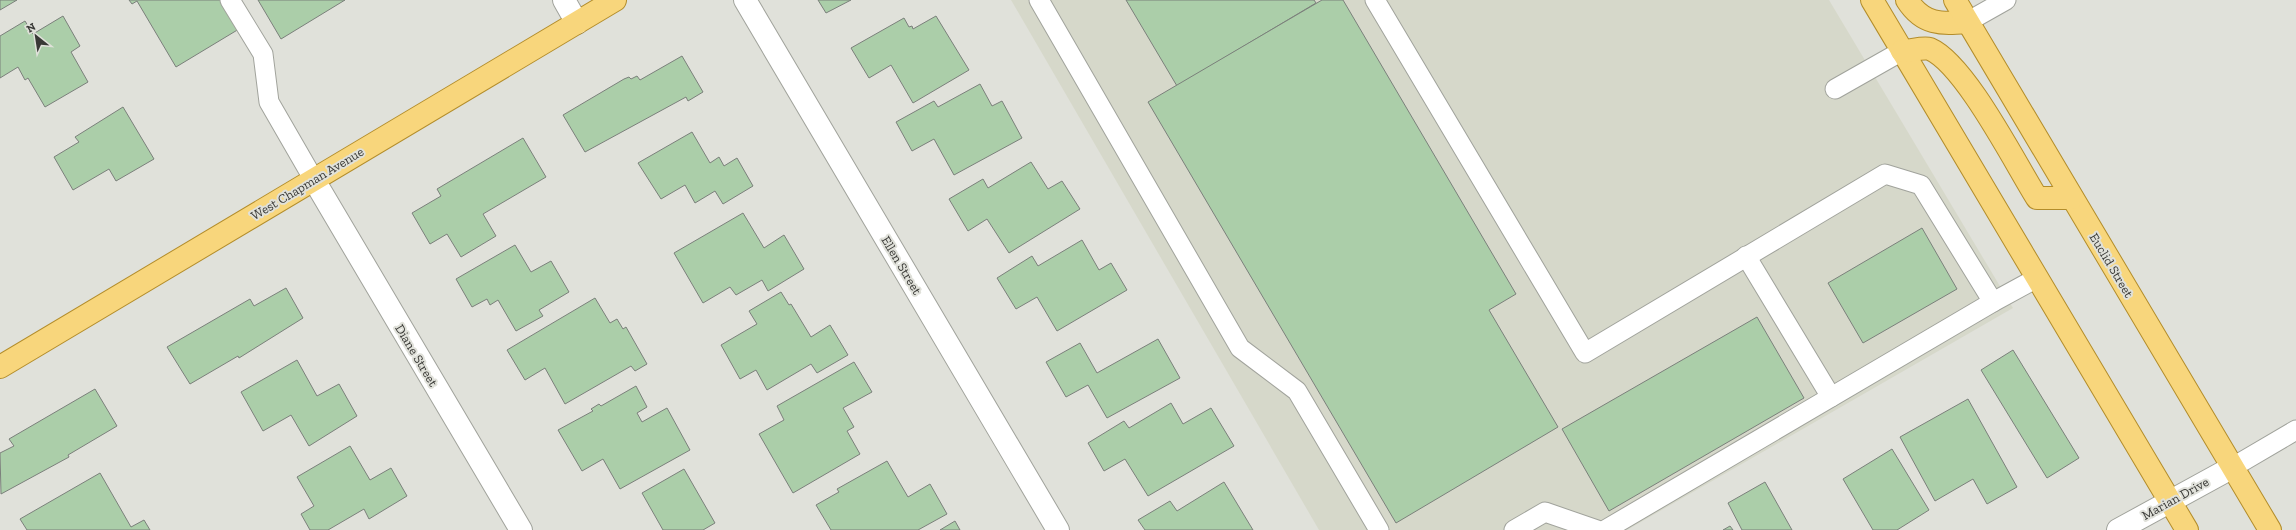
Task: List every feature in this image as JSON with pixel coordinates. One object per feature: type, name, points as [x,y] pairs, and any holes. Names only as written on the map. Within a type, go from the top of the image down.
[{"type":"main road","name":"West Chapman Avenue","points":[[0,367],[615,0]]},
{"type":"main road","points":[[1872,0],[2187,530]]},
{"type":"main road","points":[[1907,0],[1923,16],[1939,24],[1967,22]]},
{"type":"main road","name":"Euclid Street","points":[[1955,0],[2270,530]]},
{"type":"main road","points":[[1902,51],[1928,48],[1944,57],[1965,80],[2037,198],[2072,198]]},
{"type":"street","points":[[564,0],[577,23]]},
{"type":"street","name":"Ellen Street","points":[[745,0],[1058,530]]},
{"type":"street","name":"Diane Street","points":[[314,180],[521,530]]},
{"type":"street","name":"Marian Drive","points":[[2118,530],[2170,500],[2233,467]]},
{"type":"lane","points":[[230,0],[263,54],[269,102],[314,180]]},
{"type":"lane","points":[[1039,0],[1240,348],[1297,391],[1380,530]]},
{"type":"lane","points":[[1375,0],[1585,353],[1885,174],[1921,185],[1993,302]]},
{"type":"lane","points":[[1967,22],[2006,0]]},
{"type":"lane","points":[[1835,89],[1902,51]]},
{"type":"lane","points":[[1746,256],[1831,397]]},
{"type":"lane","points":[[1605,530],[1993,302],[2037,278]]},
{"type":"lane","points":[[2233,467],[2296,430]]},
{"type":"lane","points":[[1514,530],[1545,512],[1598,530]]},
{"type":"shaded area","points":[[1011,0],[1829,0],[2013,308],[1627,530],[1319,530]]},
{"type":"building","points":[[0,0],[17,0],[0,10]]},
{"type":"building","points":[[129,0],[222,0],[239,29],[176,67],[137,1],[132,4]]},
{"type":"building","points":[[258,0],[345,0],[281,39]]},
{"type":"building","points":[[818,0],[851,0],[826,13]]},
{"type":"building","points":[[1126,0],[1314,0],[1316,3],[1177,86]]},
{"type":"building","points":[[1322,0],[1343,0],[1516,294],[1489,310],[1558,427],[1396,523],[1148,102]]},
{"type":"building","points":[[63,16],[80,46],[71,52],[88,82],[45,107],[28,78],[25,80],[18,67],[0,78],[0,36],[25,21],[33,34]]},
{"type":"building","points":[[936,16],[969,70],[913,103],[891,65],[869,78],[851,48],[904,18],[909,27],[912,26],[913,29]]},
{"type":"building","points":[[682,56],[703,92],[688,101],[686,97],[585,152],[563,115],[624,79],[629,77],[631,79],[637,76],[640,80]]},
{"type":"building","points":[[980,84],[992,106],[1002,101],[1022,138],[954,175],[934,139],[912,151],[896,122],[934,101],[938,107]]},
{"type":"building","points":[[123,107],[154,159],[116,181],[109,169],[73,190],[54,157],[79,142],[75,137]]},
{"type":"building","points":[[692,132],[710,163],[719,157],[724,166],[737,158],[753,186],[723,204],[715,191],[695,203],[685,185],[661,199],[638,163]]},
{"type":"building","points":[[523,138],[546,177],[483,214],[496,236],[461,257],[447,234],[430,244],[412,213],[441,196],[437,189]]},
{"type":"building","points":[[1031,162],[1048,189],[1062,181],[1080,209],[1009,253],[987,219],[968,231],[949,199],[983,179],[988,188]]},
{"type":"building","points":[[743,213],[764,248],[784,235],[804,269],[768,291],[762,280],[736,295],[730,287],[703,303],[674,253]]},
{"type":"building","points":[[1922,228],[1957,289],[1863,343],[1828,283]]},
{"type":"building","points":[[1082,240],[1099,270],[1111,263],[1127,290],[1057,331],[1037,297],[1016,309],[997,278],[1032,256],[1038,266]]},
{"type":"building","points":[[515,245],[531,272],[551,261],[569,292],[539,310],[543,316],[516,331],[498,300],[490,305],[487,299],[472,307],[456,279]]},
{"type":"building","points":[[286,288],[303,318],[239,358],[238,356],[190,384],[167,347],[250,299],[254,306]]},
{"type":"building","points":[[781,292],[789,305],[791,304],[811,337],[830,325],[848,355],[817,373],[811,364],[767,390],[756,370],[740,379],[721,345],[757,324],[749,311]]},
{"type":"building","points":[[595,298],[610,323],[617,319],[623,329],[626,327],[647,364],[635,371],[631,366],[565,404],[545,368],[525,380],[507,350]]},
{"type":"building","points":[[1757,317],[1804,398],[1609,511],[1562,429]]},
{"type":"building","points":[[1158,339],[1180,378],[1107,418],[1088,385],[1066,397],[1046,362],[1080,343],[1097,373]]},
{"type":"building","points":[[2013,350],[2079,458],[2047,478],[1981,370]]},
{"type":"building","points":[[297,360],[317,396],[339,384],[357,416],[309,446],[291,415],[263,431],[241,392]]},
{"type":"building","points":[[854,362],[872,392],[843,408],[854,427],[847,431],[860,454],[793,493],[759,434],[784,420],[777,406]]},
{"type":"building","points":[[636,386],[647,407],[637,413],[642,422],[667,408],[690,450],[620,489],[603,459],[582,471],[558,430],[593,411],[591,409],[599,404],[601,406]]},
{"type":"building","points":[[95,389],[117,426],[68,455],[69,457],[1,494],[0,453],[14,446],[9,439]]},
{"type":"building","points":[[1968,399],[2017,487],[1987,504],[1973,479],[1935,501],[1900,437]]},
{"type":"building","points":[[1171,403],[1183,424],[1211,408],[1234,446],[1148,496],[1125,459],[1104,471],[1088,443],[1124,421],[1129,428]]},
{"type":"building","points":[[350,446],[370,480],[391,468],[407,496],[369,519],[364,509],[328,530],[310,530],[301,514],[314,506],[297,477]]},
{"type":"building","points":[[1892,449],[1929,510],[1897,530],[1873,530],[1843,479]]},
{"type":"building","points":[[887,461],[908,497],[930,484],[947,514],[918,530],[831,530],[816,505],[839,492],[837,489]]},
{"type":"building","points":[[684,469],[715,523],[703,530],[663,530],[642,493]]},
{"type":"building","points":[[100,473],[131,527],[144,520],[150,530],[27,530],[20,519]]},
{"type":"building","points":[[1224,482],[1253,530],[1145,530],[1138,520],[1170,501],[1177,511]]},
{"type":"building","points":[[1765,482],[1792,530],[1742,530],[1728,503]]},
{"type":"building","points":[[955,521],[960,530],[940,530]]},
{"type":"building","points":[[1730,526],[1733,530],[1723,530]]}]
